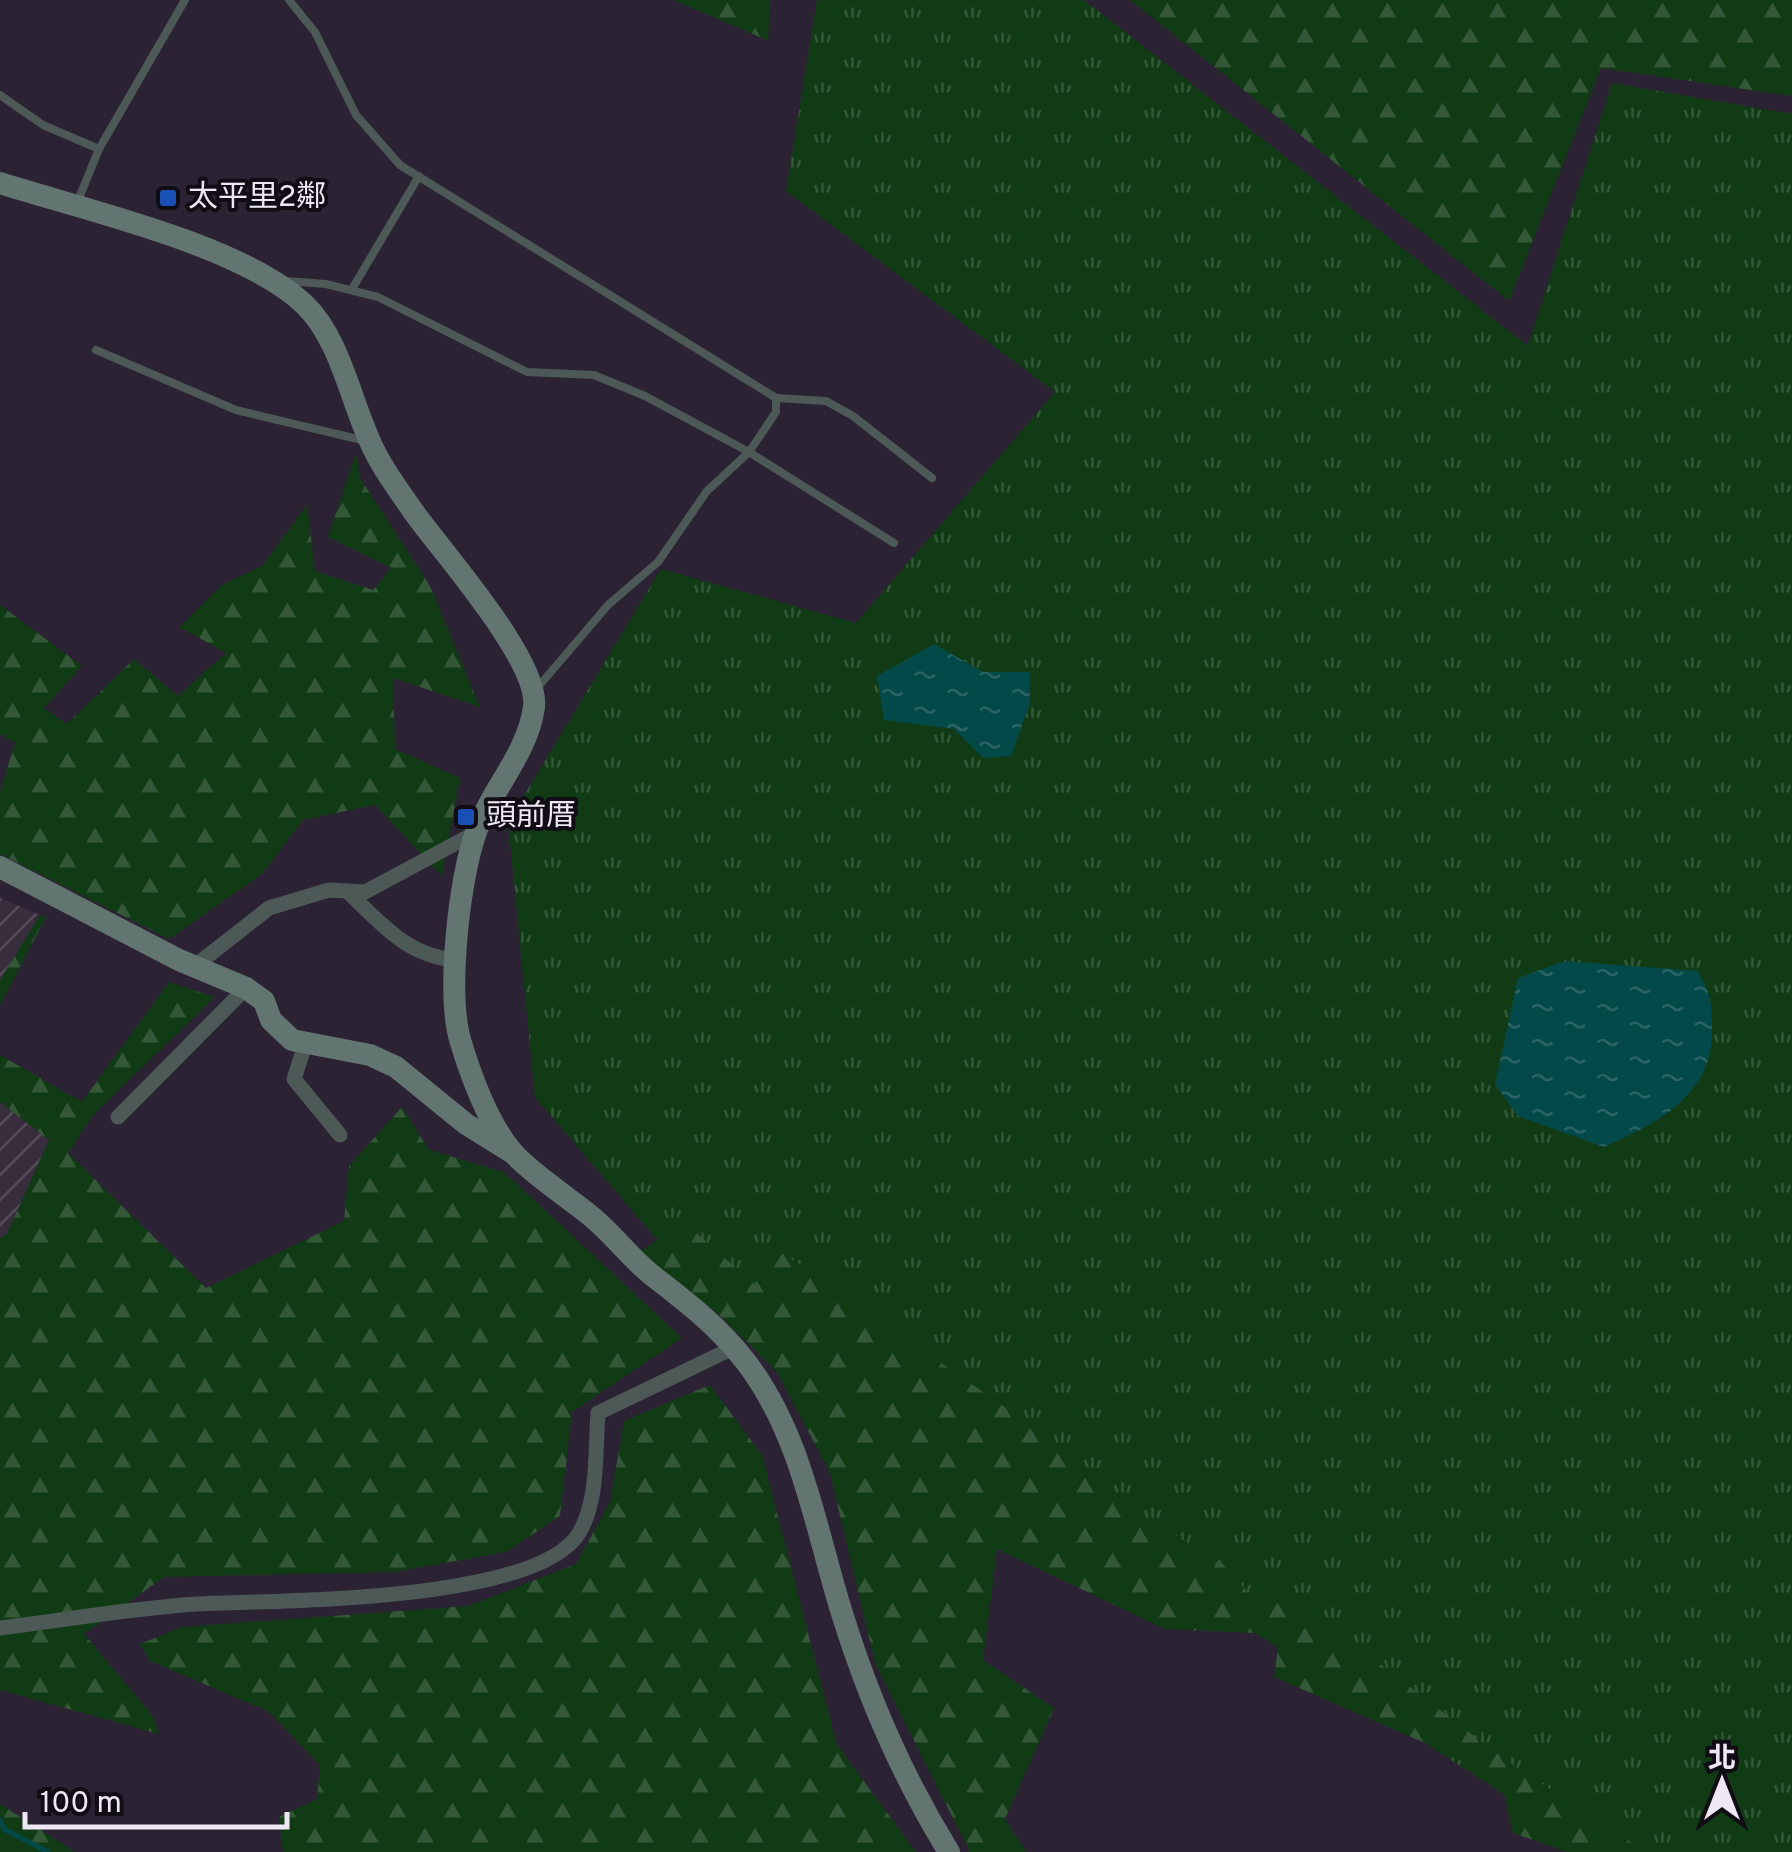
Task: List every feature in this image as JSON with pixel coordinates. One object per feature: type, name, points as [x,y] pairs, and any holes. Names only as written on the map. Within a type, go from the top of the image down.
[{"type":"street","points":[[0,183],[210,251],[268,280],[306,306],[353,394],[370,442],[412,510],[494,616],[535,690],[534,714],[518,755],[475,833],[453,995],[460,1038],[482,1097],[514,1154]]},
{"type":"street","points":[[195,966],[269,908],[328,890],[366,892],[475,833]]},
{"type":"street","points":[[0,867],[246,988],[264,1001],[271,1020],[305,1045],[370,1055],[396,1067],[466,1124],[514,1154],[599,1222],[650,1274],[692,1302],[733,1348],[770,1400],[791,1444],[841,1610],[890,1745],[948,1852]]},
{"type":"street","points":[[347,891],[404,945],[436,958],[456,960]]},
{"type":"street","points":[[118,1117],[246,988]]},
{"type":"street","points":[[305,1045],[294,1079],[340,1136]]},
{"type":"street","points":[[0,1628],[195,1604],[287,1603],[458,1586],[520,1572],[553,1556],[579,1534],[592,1490],[598,1413],[733,1348]]},
{"type":"lane","points":[[75,207],[99,149],[185,0]]},
{"type":"lane","points":[[290,0],[315,32],[356,115],[400,164],[776,398],[826,401],[854,416],[932,478]]},
{"type":"lane","points":[[0,96],[43,126],[99,149]]},
{"type":"lane","points":[[352,288],[419,176]]},
{"type":"lane","points":[[268,280],[352,288],[378,297],[503,364],[527,372],[594,376],[645,396],[749,452],[894,543]]},
{"type":"lane","points":[[96,350],[236,410],[370,442]]},
{"type":"lane","points":[[535,690],[608,605],[658,562],[707,491],[749,452],[776,412],[776,398]]},
{"type":"shaded area","points":[[0,898],[40,915],[0,980]]},
{"type":"shaded area","points":[[0,1102],[49,1140],[7,1234],[0,1238]]},
{"type":"green space","points":[[673,0],[770,0],[768,40],[767,40]]},
{"type":"green space","points":[[817,0],[1084,0],[1528,346],[1612,83],[1792,114],[1792,1852],[1593,1852],[667,1251],[535,1097],[508,822],[661,569],[856,623],[1055,392],[786,191]]},
{"type":"green space","points":[[1130,0],[1792,0],[1792,96],[1601,68],[1509,301]]},
{"type":"green space","points":[[356,453],[360,478],[430,586],[480,707],[393,678],[395,749],[460,778],[442,876],[375,805],[303,820],[262,874],[169,939],[0,854],[0,792],[15,743],[0,734],[0,605],[82,666],[44,708],[67,724],[134,659],[178,696],[226,653],[180,627],[222,585],[262,566],[307,505],[315,571],[373,590],[391,568],[328,537]]},
{"type":"green space","points":[[40,915],[46,917],[0,1005],[0,980]]},
{"type":"green space","points":[[169,982],[215,997],[93,1115],[68,1153],[206,1288],[344,1221],[349,1166],[402,1107],[429,1150],[504,1172],[682,1338],[572,1412],[560,1516],[506,1552],[394,1572],[164,1577],[84,1634],[152,1715],[159,1734],[0,1690],[0,1238],[7,1234],[49,1140],[0,1102],[0,1055],[82,1102]]},
{"type":"green space","points":[[684,1222],[754,1284],[783,1253],[1009,1410],[1096,1488],[1222,1563],[1253,1598],[1295,1599],[1504,1759],[1646,1852],[1567,1852],[1513,1833],[1500,1776],[1274,1677],[1280,1634],[1165,1629],[997,1549],[983,1660],[1054,1708],[1005,1819],[1026,1852],[970,1852],[875,1663],[830,1473],[777,1372],[716,1312],[639,1252]]},
{"type":"green space","points":[[710,1385],[762,1455],[837,1745],[916,1852],[283,1852],[279,1817],[317,1799],[320,1765],[268,1711],[150,1661],[140,1644],[182,1627],[468,1606],[576,1564],[610,1502],[624,1421]]},
{"type":"green space","points":[[0,1804],[75,1852],[0,1852]]},
{"type":"water","points":[[934,644],[983,672],[1029,672],[1030,703],[1011,756],[983,758],[954,729],[884,720],[877,676]]},
{"type":"water","points":[[1565,961],[1697,971],[1710,999],[1710,1052],[1693,1089],[1662,1117],[1604,1147],[1518,1116],[1495,1084],[1518,978]]},
{"type":"waterway","points":[[0,1820],[4,1829],[48,1852]]},
{"type":"place","name":"太平里2鄰","points":[[168,198]]},
{"type":"place","name":"頭前厝","points":[[466,817]]}]
